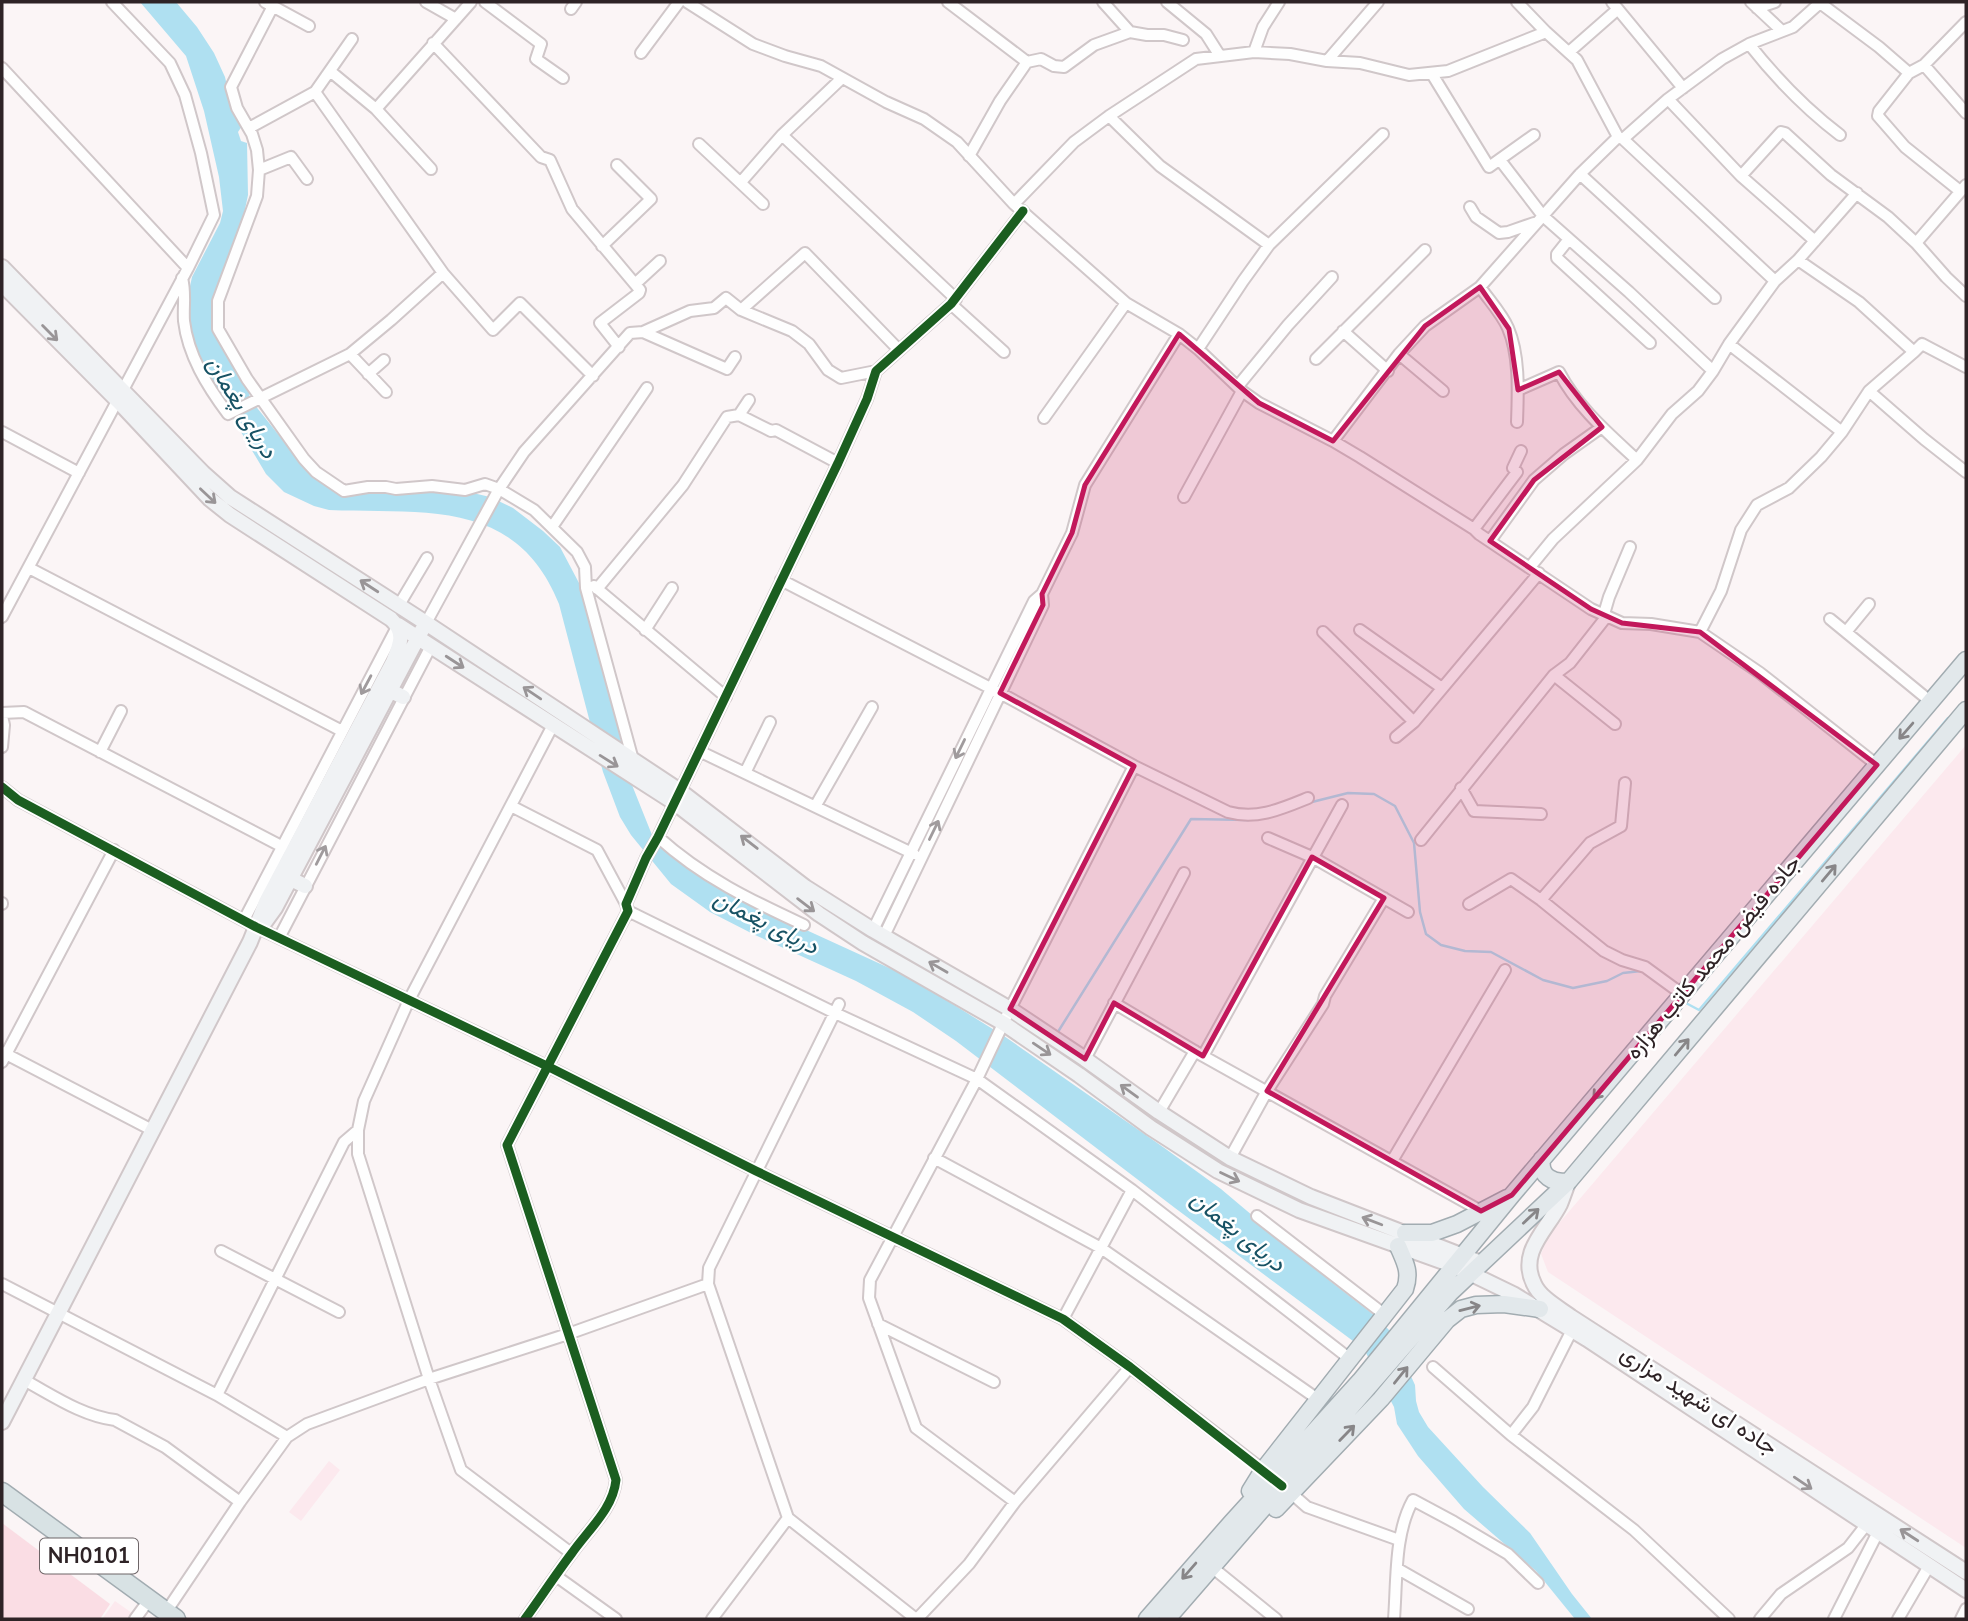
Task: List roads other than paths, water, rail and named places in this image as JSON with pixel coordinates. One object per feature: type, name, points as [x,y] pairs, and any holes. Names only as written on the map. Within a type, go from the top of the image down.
[{"type":"highway","name":"NH0101","points":[[2,1492],[171,1616]]},
{"type":"main road","points":[[2,267],[210,499],[230,515],[587,747],[632,775],[677,797],[805,887],[878,933],[1010,1009],[1230,1158],[1401,1240]]},
{"type":"main road","points":[[4,292],[230,497],[426,622],[634,760],[820,914],[863,943],[1003,1023],[1151,1128],[1218,1171],[1298,1210],[1401,1240],[1457,1224],[1512,1195]]},
{"type":"main road","points":[[253,925],[275,908],[396,694],[426,622]]},
{"type":"main road","points":[[2,1422],[250,942],[266,888],[383,665],[401,643],[398,625]]},
{"type":"main road","name":"جاده فیض محمد کاتب هزاره","points":[[1409,1342],[1441,1282],[1512,1195],[1966,660]]},
{"type":"main road","points":[[1147,1619],[1231,1523],[1277,1482],[1370,1390],[1450,1293],[1569,1181],[1966,710]]},
{"type":"main road","points":[[290,879],[305,886]]},
{"type":"main road","points":[[1542,1159],[1542,1169],[1548,1179],[1558,1183],[1569,1181]]},
{"type":"main road","name":"جاده ای شهید مزاری","points":[[1569,1181],[1560,1205],[1532,1248],[1528,1264],[1534,1285],[1546,1298],[1571,1317],[1966,1572]]},
{"type":"main road","points":[[1167,1619],[1213,1568],[1277,1482],[1319,1400],[1405,1289],[1408,1268],[1401,1240]]},
{"type":"main road","name":"جاده ای شهید مزاری","points":[[1401,1240],[1476,1268],[1966,1590]]},
{"type":"main road","points":[[1405,1289],[1441,1282]]},
{"type":"main road","points":[[1409,1342],[1439,1328],[1461,1309],[1476,1305],[1504,1304],[1540,1310]]},
{"type":"street","points":[[2,617],[214,215],[201,152],[185,95],[170,63],[112,2]]},
{"type":"street","points":[[426,2],[456,19]]},
{"type":"street","points":[[376,109],[471,2]]},
{"type":"street","points":[[485,2],[541,44],[536,59],[563,78]]},
{"type":"street","points":[[641,53],[679,2]]},
{"type":"street","points":[[687,2],[753,44],[821,66],[886,102],[924,119],[957,142],[1018,207],[1126,303],[1198,349],[1259,403],[1333,440],[1474,529],[1591,609],[1622,623],[1651,624],[1700,632],[1759,673],[1877,765]]},
{"type":"street","points":[[948,2],[1027,62]]},
{"type":"street","points":[[1102,2],[1130,32]]},
{"type":"street","points":[[1167,2],[1212,40],[1220,56]]},
{"type":"street","points":[[1254,52],[1263,27],[1278,2]]},
{"type":"street","points":[[1326,61],[1378,2]]},
{"type":"street","points":[[1517,2],[1577,60],[1621,138],[1775,281]]},
{"type":"street","points":[[1754,5],[1775,2]]},
{"type":"street","points":[[1333,440],[1399,354],[1425,326],[1480,287],[1580,174],[1668,99],[1722,59],[1749,44],[1793,27],[1820,2],[1909,73]]},
{"type":"street","points":[[309,26],[269,4],[231,87],[237,108],[249,128],[257,150],[259,170],[257,196],[218,301],[218,329],[256,399],[316,472],[344,491],[432,486],[465,490],[485,484],[497,494],[534,510],[577,552],[585,567],[586,588],[634,760]]},
{"type":"street","points":[[1754,5],[1782,31]]},
{"type":"street","points":[[1569,52],[1615,6],[1683,88]]},
{"type":"street","points":[[1916,243],[1963,188],[1905,147],[1878,116],[1879,111],[1909,73],[1924,65],[1966,22]]},
{"type":"street","points":[[969,156],[1027,62],[1041,59],[1054,66],[1064,67],[1094,45],[1130,32],[1164,35],[1182,40]]},
{"type":"street","points":[[525,1619],[608,1506],[615,1492],[616,1480],[507,1145],[549,1067],[627,907],[646,858],[838,463],[867,399],[876,371],[953,302],[1018,207],[1074,142],[1196,58],[1254,52],[1290,54],[1360,64],[1409,75],[1432,74],[1506,50],[1546,32]]},
{"type":"street","points":[[249,128],[315,92],[352,39]]},
{"type":"street","points":[[433,43],[541,157],[550,160],[567,201],[640,290],[600,323],[619,347]]},
{"type":"street","points":[[1749,44],[1782,83],[1840,135]]},
{"type":"street","points":[[1924,65],[1966,113]]},
{"type":"street","points":[[2,68],[185,273],[184,315],[192,357],[228,414],[350,354],[443,273]]},
{"type":"street","points":[[330,71],[376,109],[431,169]]},
{"type":"street","points":[[1432,74],[1489,167],[1534,135]]},
{"type":"street","points":[[741,182],[782,135],[842,78]]},
{"type":"street","points":[[315,92],[443,273],[492,330],[520,303],[593,376]]},
{"type":"street","points":[[1668,99],[1741,176],[1815,242]]},
{"type":"street","points":[[1109,116],[1160,166],[1269,245]]},
{"type":"street","points":[[1741,176],[1781,132],[1785,133],[1831,175],[1888,217],[1966,296]]},
{"type":"street","points":[[1198,349],[1269,245],[1383,134]]},
{"type":"street","points":[[782,135],[1004,352]]},
{"type":"street","points":[[699,144],[763,204]]},
{"type":"street","points":[[259,170],[291,157],[307,179]]},
{"type":"street","points":[[1500,160],[1540,219],[1569,239],[1713,371]]},
{"type":"street","points":[[602,246],[651,199],[618,165]]},
{"type":"street","points":[[1580,174],[1715,299]]},
{"type":"street","points":[[1396,737],[1414,722],[1442,688],[1534,570],[1553,539],[1637,460],[1672,414],[1698,391],[1775,281],[1815,242],[1857,193]]},
{"type":"street","points":[[1470,207],[1476,217],[1499,233],[1523,228],[1540,219]]},
{"type":"street","points":[[1569,239],[1557,254],[1557,258],[1650,343]]},
{"type":"street","points":[[1316,359],[1426,250]]},
{"type":"street","points":[[741,310],[805,253],[899,350]]},
{"type":"street","points":[[1798,260],[1859,302],[1914,352]]},
{"type":"street","points":[[635,284],[660,261]]},
{"type":"street","points":[[1184,497],[1240,388],[1288,325],[1332,277]]},
{"type":"street","points":[[1480,287],[1508,329],[1516,360],[1517,422]]},
{"type":"street","points":[[426,622],[497,494],[524,452],[630,333],[643,332],[690,311],[714,308],[726,298],[741,310],[793,331],[809,344],[828,370],[841,378],[876,371]]},
{"type":"street","points":[[1044,418],[1126,303]]},
{"type":"street","points":[[1343,331],[1388,371]]},
{"type":"street","points":[[643,332],[727,369],[735,357]]},
{"type":"street","points":[[878,933],[995,690],[1034,601],[1042,594],[1072,533],[1085,485],[1178,334]]},
{"type":"street","points":[[1729,344],[1842,432]]},
{"type":"street","points":[[1700,632],[1721,592],[1741,530],[1757,505],[1788,488],[1821,457],[1842,432],[1869,391],[1922,344],[1966,368]]},
{"type":"street","points":[[350,354],[386,392]]},
{"type":"street","points":[[1399,354],[1443,391]]},
{"type":"street","points":[[369,374],[384,360]]},
{"type":"street","points":[[1518,390],[1559,372],[1568,389],[1602,427],[1637,460]]},
{"type":"street","points":[[552,527],[647,388]]},
{"type":"street","points":[[1869,391],[1966,472]]},
{"type":"street","points":[[739,415],[749,400]]},
{"type":"street","points":[[597,589],[683,485],[727,417],[739,415],[771,431],[776,430],[838,463]]},
{"type":"street","points":[[1490,541],[1534,480],[1602,427]]},
{"type":"street","points":[[2,432],[79,473]]},
{"type":"street","points":[[1474,529],[1517,472],[1513,468],[1521,451]]},
{"type":"street","points":[[1421,840],[1554,676],[1570,663],[1606,615],[1609,597],[1630,547]]},
{"type":"street","points":[[399,605],[427,558]]},
{"type":"street","points":[[29,568],[342,731]]},
{"type":"street","points":[[585,578],[726,697]]},
{"type":"street","points":[[781,580],[995,690],[1134,766],[1228,812],[1241,816],[1271,812],[1308,798]]},
{"type":"street","points":[[645,631],[672,588]]},
{"type":"street","points":[[1846,632],[1869,604]]},
{"type":"street","points":[[1830,619],[1931,702]]},
{"type":"street","points":[[1360,631],[1442,688]]},
{"type":"street","points":[[1323,632],[1414,722]]},
{"type":"street","points":[[279,937],[396,694],[430,646]]},
{"type":"street","points":[[266,888],[283,847],[342,731],[383,665]]},
{"type":"street","points":[[1554,676],[1615,724]]},
{"type":"street","points":[[816,805],[872,707]]},
{"type":"street","points":[[100,752],[121,711]]},
{"type":"street","points":[[2,747],[2,715],[24,712],[283,847]]},
{"type":"street","points":[[745,773],[770,722]]},
{"type":"street","points":[[553,725],[409,1000],[365,1101],[358,1130],[358,1154],[429,1379],[461,1470],[572,1553]]},
{"type":"street","points":[[699,751],[916,854]]},
{"type":"street","points":[[1015,1502],[916,1428],[869,1298],[870,1280],[976,1079],[1134,766]]},
{"type":"street","points":[[1541,900],[1590,843],[1620,826],[1625,783]]},
{"type":"street","points":[[2,788],[18,800],[253,925],[549,1067],[1063,1320],[1130,1367],[1307,1507],[1399,1540]]},
{"type":"street","points":[[1461,788],[1474,811],[1541,814]]},
{"type":"street","points":[[1159,1112],[1199,1053],[1342,805]]},
{"type":"street","points":[[511,806],[597,850],[627,907],[837,1008],[976,1079],[1132,1190],[1353,1355]]},
{"type":"street","points":[[658,838],[725,887],[804,925]]},
{"type":"street","points":[[1268,838],[1312,857],[1408,912]]},
{"type":"street","points":[[114,850],[3,1056],[154,1131]]},
{"type":"street","points":[[1085,1059],[1184,873]]},
{"type":"street","points":[[1469,904],[1511,879],[1604,951],[1645,967],[1682,994]]},
{"type":"street","points":[[1230,1158],[1267,1091],[1324,1004],[1325,996],[1384,898]]},
{"type":"street","points":[[1392,1161],[1505,970]]},
{"type":"street","points":[[1114,1003],[1481,1211]]},
{"type":"street","points":[[837,1008],[709,1268],[708,1284],[788,1518],[917,1619],[969,1564],[1015,1502],[1130,1367]]},
{"type":"street","points":[[217,1395],[344,1142],[358,1130]]},
{"type":"street","points":[[934,1158],[1101,1248],[1319,1400]]},
{"type":"street","points":[[1063,1320],[1132,1190]]},
{"type":"street","points":[[1257,1216],[1383,1318]]},
{"type":"street","points":[[221,1251],[339,1312]]},
{"type":"street","points":[[2,1284],[217,1395],[287,1437]]},
{"type":"street","points":[[171,1616],[240,1502],[287,1437],[307,1424],[429,1379],[568,1334],[708,1284]]},
{"type":"street","points":[[878,1324],[994,1382]]},
{"type":"street","points":[[1511,1435],[1532,1407],[1572,1330]]},
{"type":"street","points":[[1433,1367],[1511,1435],[1634,1530],[1729,1619]]},
{"type":"street","points":[[24,1380],[72,1406],[115,1420],[165,1447],[240,1502]]},
{"type":"street","points":[[1394,1619],[1399,1540],[1412,1501],[1454,1522],[1507,1555],[1538,1583]]},
{"type":"street","points":[[712,1619],[788,1518]]},
{"type":"street","points":[[1760,1619],[1781,1594],[1872,1528]]},
{"type":"street","points":[[1835,1619],[1872,1528]]},
{"type":"street","points":[[1898,1619],[1929,1566]]},
{"type":"street","points":[[1213,1568],[1276,1619]]},
{"type":"street","points":[[1398,1569],[1468,1609]]},
{"type":"street","points":[[555,1576],[615,1619]]},
{"type":"street","points":[[135,1619],[149,1600]]},
{"type":"street","points":[[1961,1619],[1966,1609]]},
{"type":"water","name":"دریای پغمان","points":[[140,2],[176,2],[214,53],[225,77],[230,99],[242,126],[238,132],[241,141],[247,143],[248,195],[216,294],[213,313],[215,330],[249,392],[250,399],[301,463],[335,487],[428,488],[490,497],[513,508],[543,531],[560,547],[579,583],[632,785],[652,835],[705,878],[734,897],[898,972],[1004,1036],[1221,1189],[1374,1315],[1390,1331],[1415,1385],[1419,1412],[1428,1427],[1530,1533],[1592,1619],[1575,1619],[1536,1571],[1464,1509],[1418,1456],[1397,1424],[1394,1407],[1366,1353],[1353,1341],[956,1041],[913,1012],[856,981],[710,912],[671,884],[631,835],[620,817],[603,772],[559,604],[541,569],[518,545],[492,528],[463,518],[399,511],[329,510],[314,506],[284,492],[266,474],[196,356],[191,341],[187,300],[192,277],[220,223],[223,211],[219,177],[204,111],[186,56]]},
{"type":"waterway","points":[[1684,1002],[1699,1010],[1948,718],[1951,721]]},
{"type":"waterway","points":[[1308,803],[1348,793],[1374,794],[1395,806],[1414,843],[1420,912],[1426,934],[1441,945],[1465,951],[1491,952],[1543,980],[1573,988],[1607,981],[1623,973],[1641,971]]},
{"type":"waterway","points":[[1056,1035],[1191,819],[1248,820]]}]
